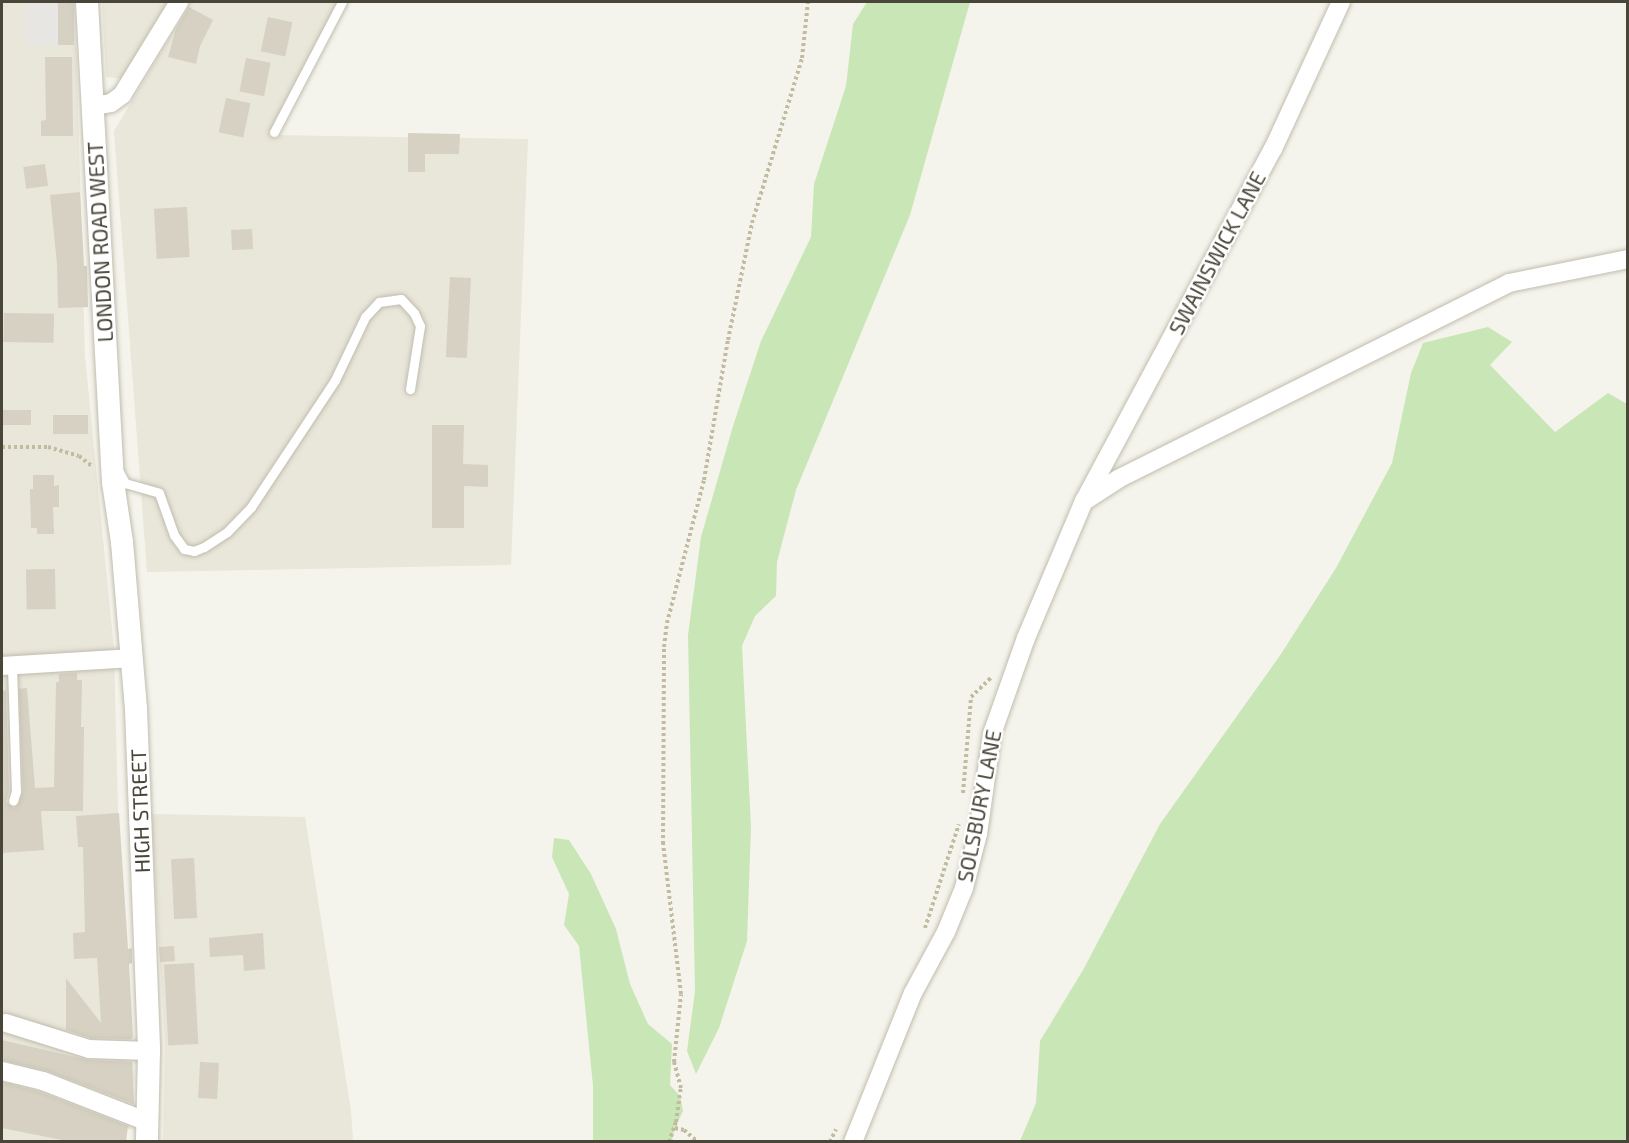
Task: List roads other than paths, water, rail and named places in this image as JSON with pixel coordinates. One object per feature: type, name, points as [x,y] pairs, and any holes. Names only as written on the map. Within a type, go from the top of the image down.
[{"type":"street","name":"LONDON ROAD WEST","points":[[87,2],[113,472]]},
{"type":"street","points":[[93,106],[111,103],[122,95],[178,2]]},
{"type":"street","name":"SWAINSWICK LANE","points":[[1084,501],[1273,149],[1341,2]]},
{"type":"street","points":[[1084,501],[1118,478],[1509,283],[1628,259]]},
{"type":"street","name":"HIGH STREET","points":[[113,472],[132,658],[149,1051],[147,1132]]},
{"type":"street","name":"SOLSBURY LANE","points":[[853,1142],[913,993],[946,932],[964,888],[978,834],[992,734],[1026,638],[1084,501]]},
{"type":"street","points":[[7,666],[132,658]]},
{"type":"street","points":[[6,1023],[89,1049],[149,1051]]},
{"type":"street","points":[[2,1071],[43,1081],[147,1132]]},
{"type":"lane","points":[[274,132],[342,2]]},
{"type":"lane","points":[[113,472],[125,483],[159,493],[174,535],[184,549],[194,551],[227,532],[251,507],[335,380],[364,317],[379,302],[401,299],[414,313],[420,327],[410,389]]},
{"type":"lane","points":[[7,666],[16,791],[13,801]]}]
